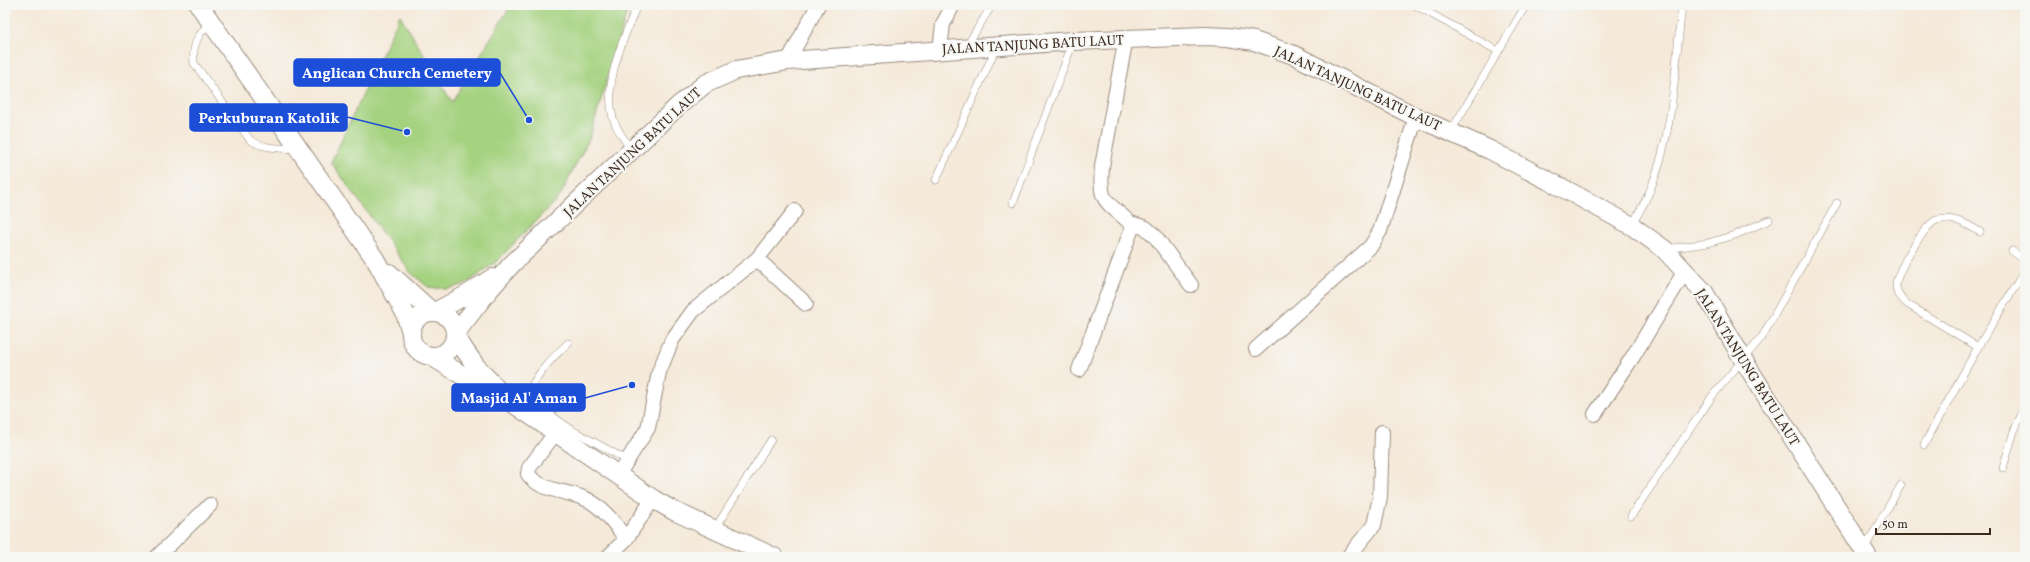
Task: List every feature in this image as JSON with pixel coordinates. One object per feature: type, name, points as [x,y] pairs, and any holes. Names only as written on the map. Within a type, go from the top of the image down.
[{"type":"street","points":[[199,5],[298,150],[375,259],[404,313],[414,346],[418,351],[431,356],[480,386],[508,400],[556,432],[623,468],[653,499],[714,530],[774,557]]},
{"type":"street","points":[[788,61],[818,5]]},
{"type":"street","points":[[940,50],[942,24],[953,5]]},
{"type":"street","name":"JALAN TANJUNG BATU LAUT","points":[[455,335],[489,290],[512,264],[678,106],[705,84],[736,70],[788,61],[1126,38],[1205,36],[1228,37],[1254,41],[1294,55],[1316,65],[1416,116],[1497,154],[1632,226],[1664,249],[1704,292],[1744,361],[1866,554]]},
{"type":"street","points":[[1126,38],[1102,166],[1101,193],[1105,200],[1130,224],[1146,228],[1155,236],[1191,284]]},
{"type":"street","points":[[1256,349],[1371,246],[1380,231],[1416,116]]},
{"type":"street","points":[[623,468],[648,428],[659,372],[672,340],[693,311],[757,258],[796,211]]},
{"type":"street","points":[[1079,370],[1131,233],[1130,224]]},
{"type":"street","points":[[757,258],[806,304]]},
{"type":"street","points":[[375,259],[401,286],[434,312],[447,317],[454,327],[455,335],[474,365],[508,400]]},
{"type":"street","name":"JALAN TANJUNG BATU LAUT","points":[[434,312],[466,295],[512,264]]},
{"type":"street","points":[[1595,414],[1632,358],[1685,271]]},
{"type":"street","points":[[411,332],[415,320],[426,313],[434,312]]},
{"type":"street","points":[[431,356],[444,353],[449,349],[455,335]]},
{"type":"street","points":[[556,432],[529,468],[528,474],[532,480],[541,485],[576,495],[589,501],[602,510],[626,539]]},
{"type":"street","points":[[1348,557],[1374,525],[1380,497],[1382,432]]},
{"type":"street","points":[[608,557],[626,539],[653,499]]},
{"type":"street","points":[[157,557],[210,505]]},
{"type":"lane","points":[[631,151],[613,119],[611,97],[616,62],[637,5]]},
{"type":"lane","points":[[965,49],[992,5]]},
{"type":"lane","points":[[1415,5],[1498,51]]},
{"type":"lane","points":[[1451,132],[1526,5]]},
{"type":"lane","points":[[1632,226],[1651,188],[1660,160],[1668,124],[1682,5]]},
{"type":"lane","points":[[210,21],[195,42],[193,52],[194,63],[250,140],[258,145],[270,148],[298,150]]},
{"type":"lane","points":[[1013,203],[1073,41]]},
{"type":"lane","points":[[936,180],[996,48]]},
{"type":"lane","points":[[1631,516],[1714,395],[1744,361],[1762,337],[1837,203]]},
{"type":"lane","points":[[1978,347],[1911,307],[1899,295],[1895,286],[1898,274],[1925,229],[1935,220],[1949,218],[1966,224],[1980,232]]},
{"type":"lane","points":[[1664,249],[1708,243],[1736,235],[1769,220]]},
{"type":"lane","points":[[2012,251],[2025,260]]},
{"type":"lane","points":[[1924,445],[1978,347],[2025,270]]},
{"type":"lane","points":[[568,343],[542,368],[533,380],[528,394],[530,400],[623,468]]},
{"type":"lane","points":[[2003,468],[2014,431],[2025,407]]},
{"type":"lane","points":[[714,530],[771,440]]},
{"type":"lane","points":[[1866,554],[1901,485]]},
{"type":"green space","points":[[511,5],[629,5],[590,137],[560,196],[497,261],[466,284],[446,289],[428,287],[411,273],[331,162],[400,15],[452,102]]},
{"type":"place","name":"Anglican Church Cemetery","points":[[529,120]]},
{"type":"place","name":"Perkuburan Katolik","points":[[407,132]]},
{"type":"place","name":"Masjid Al' Aman","points":[[632,385]]}]
